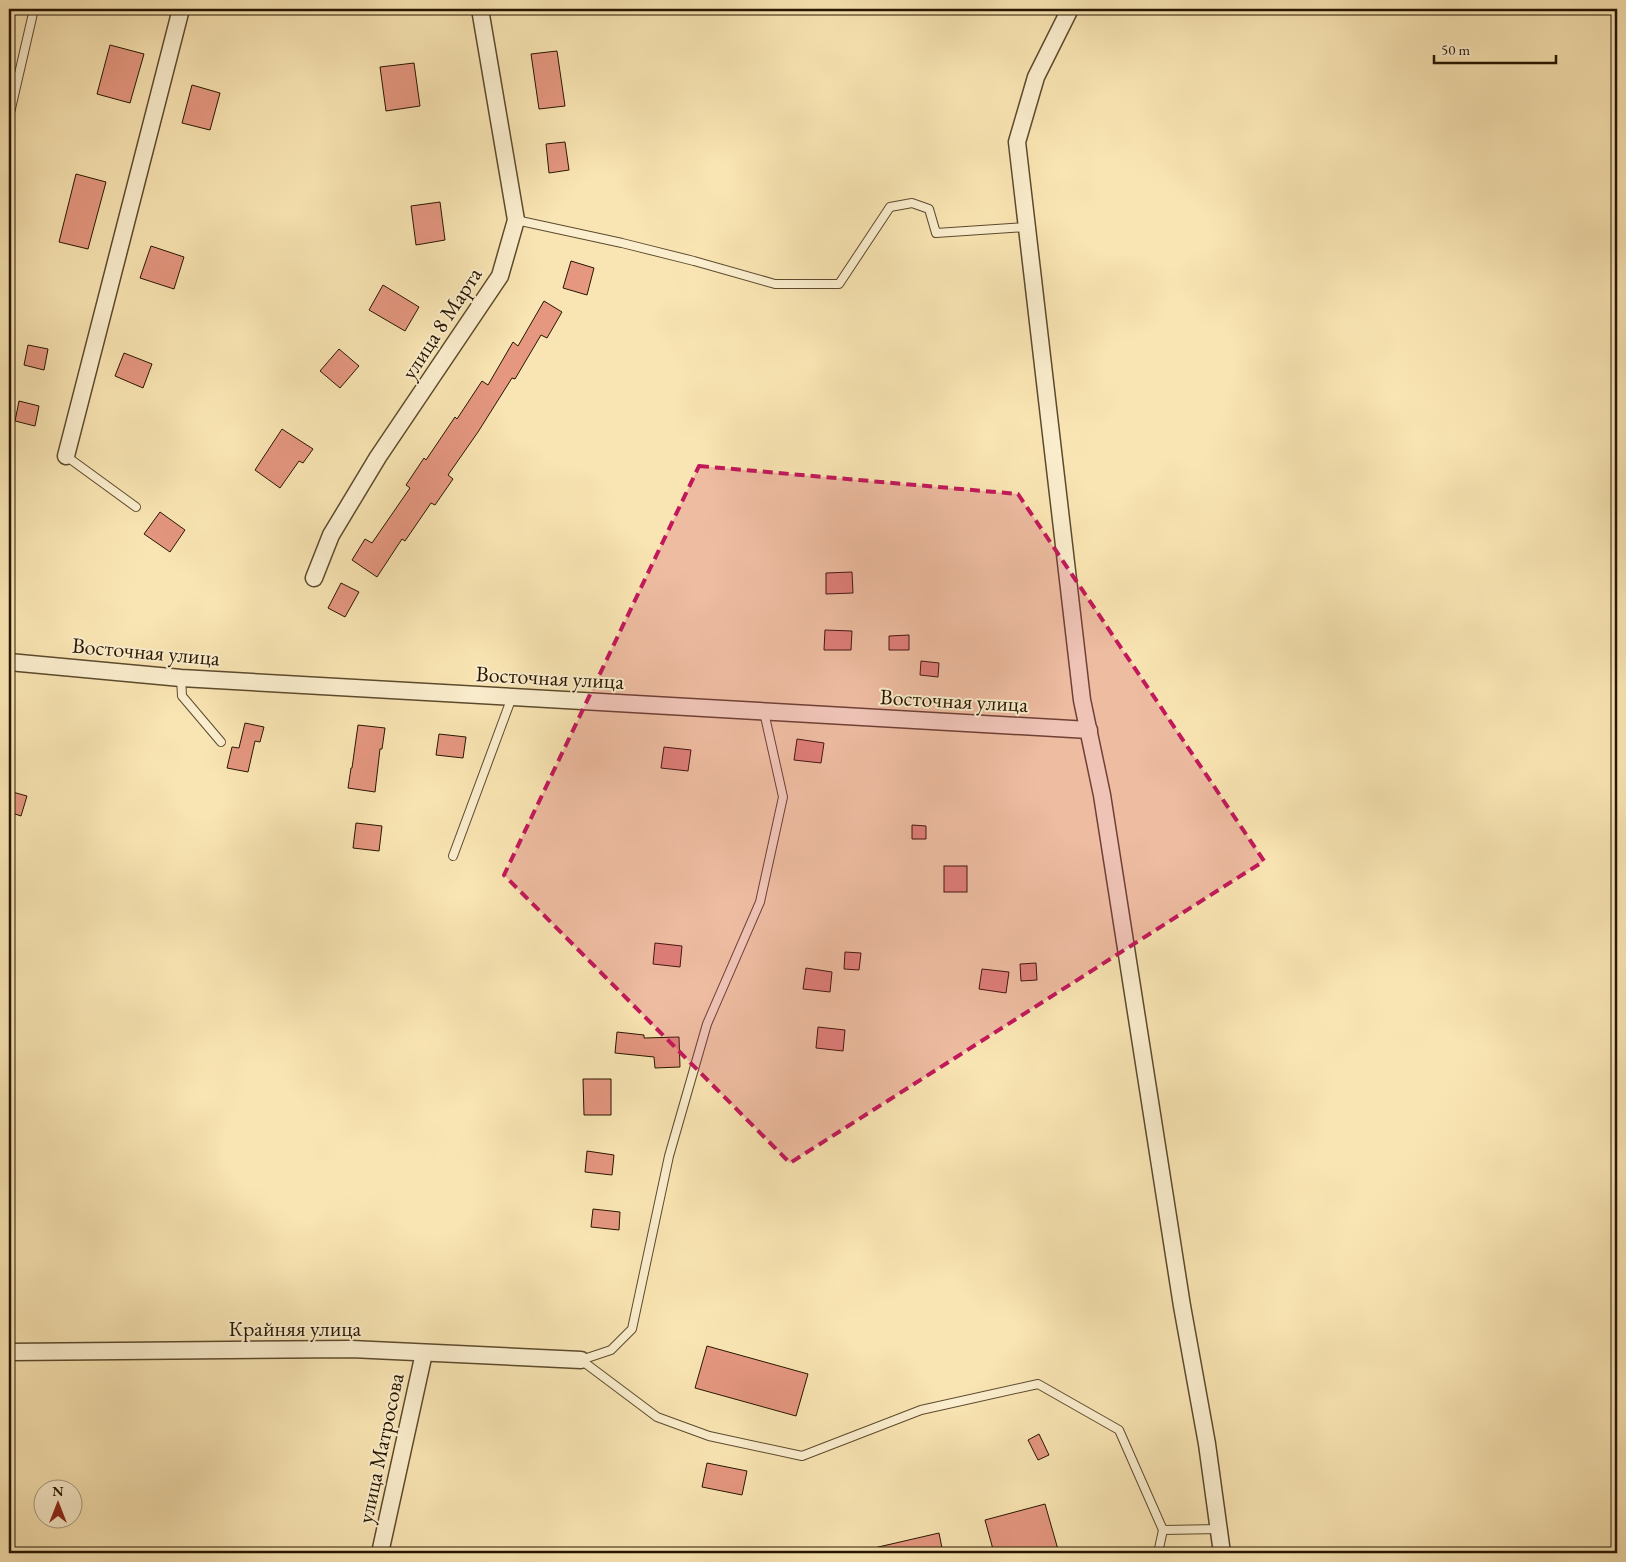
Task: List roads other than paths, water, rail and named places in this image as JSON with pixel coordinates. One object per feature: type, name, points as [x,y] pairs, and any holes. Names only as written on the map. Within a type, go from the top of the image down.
[{"type":"street","points":[[66,456],[180,9]]},
{"type":"street","name":"улица 8 Марта","points":[[314,578],[331,535],[378,457],[500,276],[516,220],[480,9]]},
{"type":"street","points":[[1070,9],[1036,77],[1017,142],[1082,700],[1102,795],[1182,1306],[1207,1444],[1222,1553]]},
{"type":"street","name":"Восточная улица","points":[[9,662],[181,678],[1089,730]]},
{"type":"street","name":"Крайняя улица","points":[[9,1352],[351,1349],[581,1360]]},
{"type":"street","name":"улица Матросова","points":[[380,1553],[424,1353]]},
{"type":"lane","points":[[9,117],[34,9]]},
{"type":"lane","points":[[516,220],[640,247],[774,284],[839,284],[890,207],[912,203],[929,209],[936,233],[1027,227]]},
{"type":"lane","points":[[66,456],[136,507]]},
{"type":"lane","points":[[181,678],[182,696],[221,742]]},
{"type":"lane","points":[[453,856],[512,697]]},
{"type":"lane","points":[[581,1360],[611,1350],[632,1329],[669,1156],[707,1024],[760,902],[783,797],[764,712]]},
{"type":"lane","points":[[581,1360],[657,1418],[709,1436],[802,1456],[921,1410],[1038,1384],[1119,1430],[1163,1530],[1158,1553]]},
{"type":"lane","points":[[1163,1530],[1219,1529]]}]
